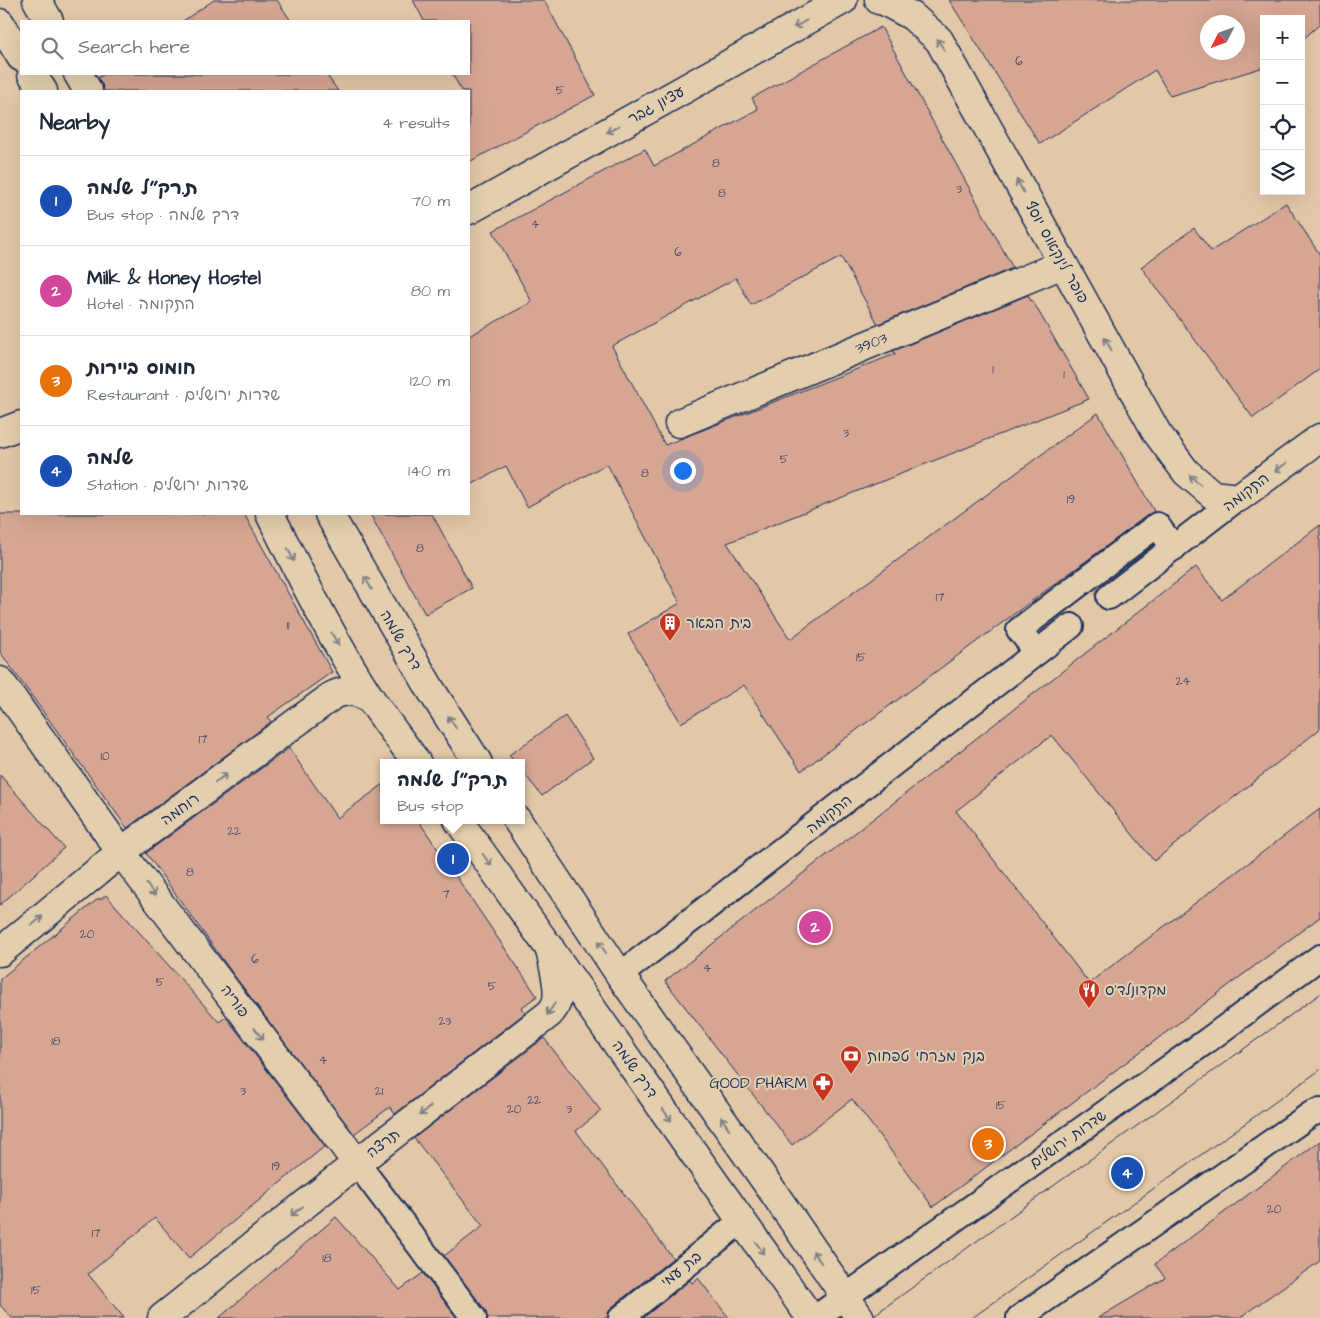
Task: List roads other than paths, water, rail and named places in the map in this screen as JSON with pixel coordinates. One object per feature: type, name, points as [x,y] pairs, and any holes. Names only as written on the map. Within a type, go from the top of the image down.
[{"type":"street","points":[[37,0],[48,20]]},
{"type":"street","points":[[51,0],[58,20]]},
{"type":"street","name":"עציון גבר","points":[[470,209],[843,0]]},
{"type":"street","name":"פופר לינקאוס יוסף","points":[[879,0],[912,16],[939,40],[1157,433],[1186,472],[1213,495],[1238,498]]},
{"type":"street","points":[[0,23],[20,55]]},
{"type":"street","points":[[33,75],[42,90]]},
{"type":"street","points":[[79,75],[87,90]]},
{"type":"street","name":"3903","points":[[678,423],[1064,264]]},
{"type":"street","points":[[0,433],[20,425]]},
{"type":"street","name":"התקומה","points":[[1109,597],[1320,438]]},
{"type":"street","points":[[270,515],[311,596],[370,698],[414,759]]},
{"type":"street","name":"דרך שלמה","points":[[330,515],[431,690],[475,759]]},
{"type":"street","points":[[1037,652],[1019,630],[1157,525],[1174,548]]},
{"type":"street","name":"התקומה","points":[[620,975],[1072,626]]},
{"type":"street","name":"פוריה","points":[[0,681],[121,852],[474,1318]]},
{"type":"street","name":"רוחמה","points":[[0,952],[121,852],[332,696],[342,691],[351,691],[370,698]]},
{"type":"street","name":"דרך שלמה","points":[[461,824],[811,1318]]},
{"type":"street","points":[[520,824],[620,975],[776,1196],[852,1308]]},
{"type":"street","name":"תרצה","points":[[162,1318],[549,1014],[555,1007],[557,989],[549,946]]},
{"type":"street","name":"שדרות ירושלים","points":[[816,1318],[852,1308],[1320,957]]},
{"type":"street","points":[[1019,1318],[1312,1114],[1320,1111]]},
{"type":"street","name":"בת עמי","points":[[621,1318],[741,1221]]},
{"type":"tram line","points":[[870,1318],[1320,994]]},
{"type":"tram line","points":[[972,1318],[1320,1070]]},
{"type":"place","name":"בית הבאר","points":[[670,642]]},
{"type":"place","name":"ת.רק״ל שלמה","points":[[453,859]]},
{"type":"place","name":"Milk & Honey Hostel","points":[[815,927]]},
{"type":"place","name":"מקדונלד'ס","points":[[1089,1009]]},
{"type":"place","name":"בנק מזרחי טפחות","points":[[851,1075]]},
{"type":"place","name":"GOOD PHARM","points":[[823,1102]]},
{"type":"place","name":"חומוס ביירות","points":[[988,1144]]},
{"type":"place","name":"שלמה","points":[[1127,1173]]}]
